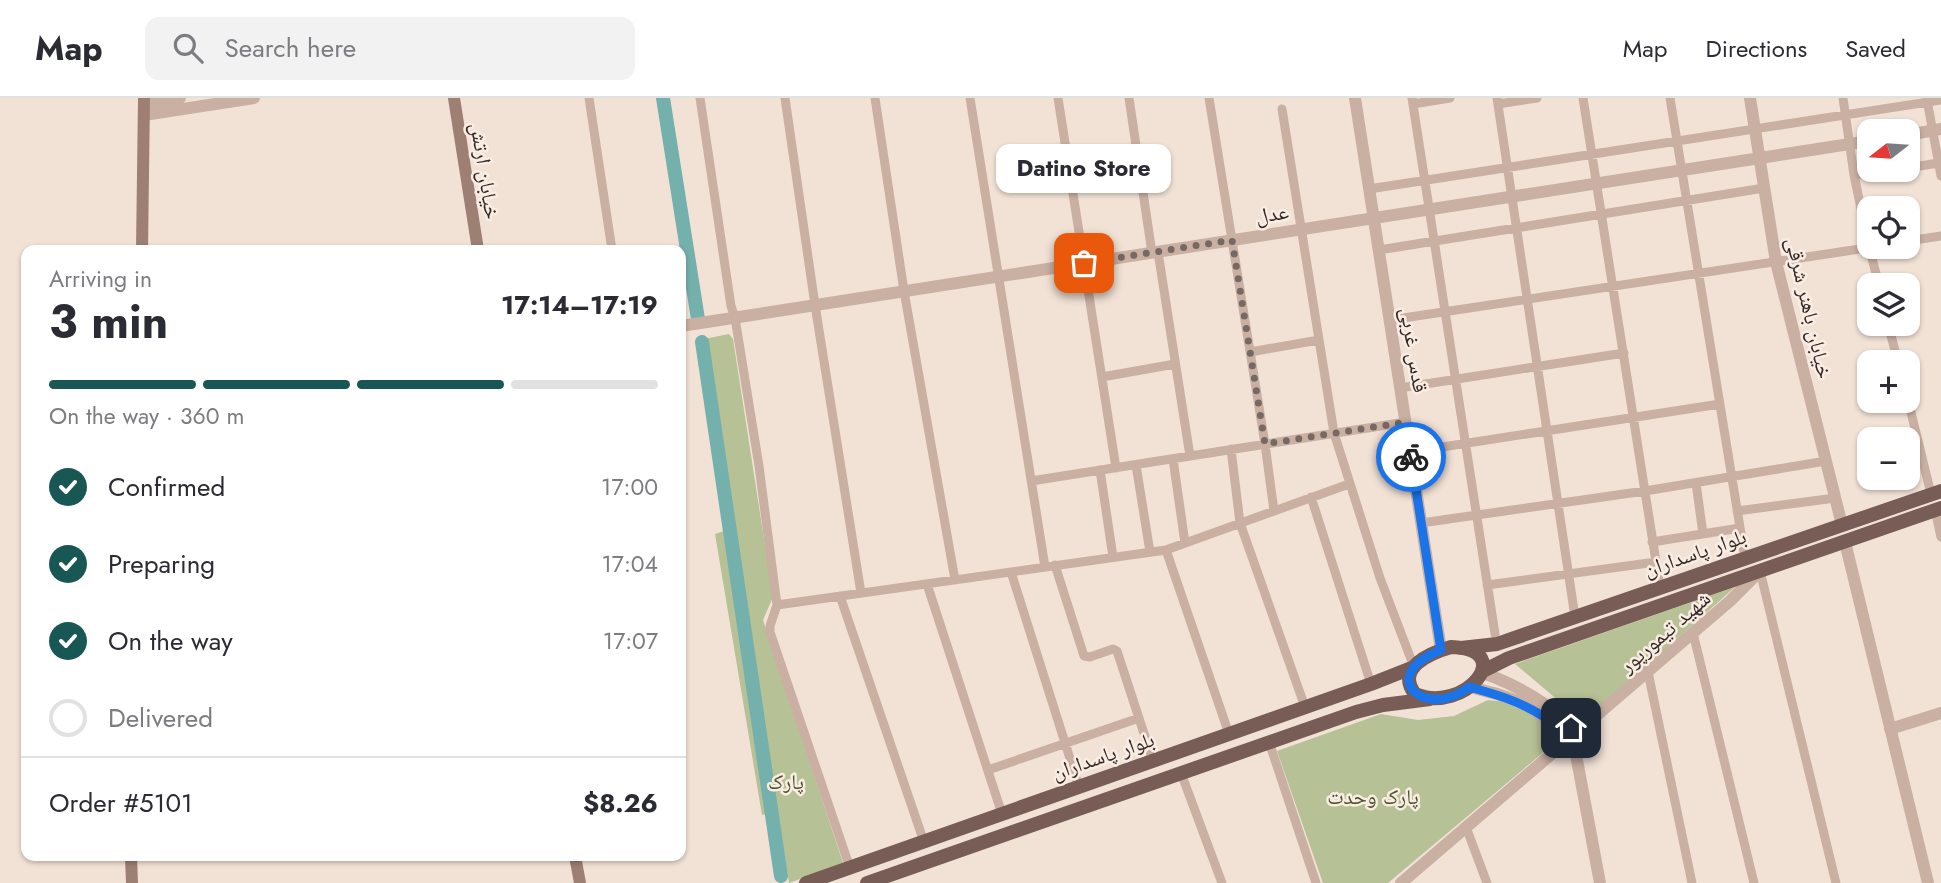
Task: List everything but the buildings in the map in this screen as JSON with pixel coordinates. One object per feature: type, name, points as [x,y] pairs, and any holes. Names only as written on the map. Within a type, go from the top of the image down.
[{"type":"main road","name":"خیابان ارتش","points":[[454,98],[477,245]]},
{"type":"main road","points":[[142,245],[144,105]]},
{"type":"main road","name":"بلوار پاسداران","points":[[1461,648],[1497,644],[1936,493]]},
{"type":"main road","name":"بلوار پاسداران","points":[[1483,672],[1509,658],[1938,509]]},
{"type":"main road","points":[[1451,647],[1461,648],[1469,649],[1480,657],[1483,663],[1483,672],[1469,687],[1458,695],[1430,699],[1415,694],[1410,688],[1410,672],[1414,667],[1429,654],[1451,647]]},
{"type":"main road","name":"بلوار پاسداران","points":[[806,883],[1414,667]]},
{"type":"main road","points":[[1373,683],[1389,685],[1392,689],[1394,695],[1391,701],[1383,705]]},
{"type":"main road","name":"بلوار پاسداران","points":[[867,883],[1356,712],[1383,705],[1430,699]]},
{"type":"main road","points":[[131,861],[132,883]]},
{"type":"main road","points":[[576,861],[580,883]]},
{"type":"street","points":[[144,105],[180,98]]},
{"type":"street","points":[[144,105],[254,98]]},
{"type":"street","points":[[589,98],[611,245]]},
{"type":"street","points":[[700,98],[731,306],[759,466],[778,605],[770,632],[850,868]]},
{"type":"street","points":[[785,98],[861,593]]},
{"type":"street","points":[[875,98],[904,291],[955,580]]},
{"type":"street","points":[[970,98],[1045,567]]},
{"type":"street","points":[[1058,98],[1116,468]]},
{"type":"street","points":[[1129,98],[1190,456]]},
{"type":"street","points":[[1209,98],[1274,511]]},
{"type":"street","name":"قدس غربی","points":[[1355,98],[1441,650]]},
{"type":"street","points":[[1450,98],[1412,101],[1495,634]]},
{"type":"street","points":[[1537,98],[1497,101],[1575,617]]},
{"type":"street","points":[[1583,98],[1660,587]]},
{"type":"street","points":[[1670,98],[1745,558]]},
{"type":"street","name":"خیابان باهنر شرقی","points":[[1750,98],[1776,262],[1842,525]]},
{"type":"street","points":[[1843,98],[1859,196]]},
{"type":"street","points":[[1369,189],[1755,130],[1927,100],[1941,100]]},
{"type":"street","points":[[1927,100],[1936,130],[1941,176]]},
{"type":"street","points":[[1282,109],[1334,433],[1380,578],[1414,667]]},
{"type":"street","name":"عدل","points":[[686,325],[1857,143]]},
{"type":"street","points":[[1920,166],[1938,163]]},
{"type":"street","points":[[1379,250],[1763,188]]},
{"type":"street","points":[[1920,240],[1941,236]]},
{"type":"street","points":[[1390,320],[1857,249]]},
{"type":"street","points":[[1250,352],[1319,340]]},
{"type":"street","points":[[1400,388],[1624,353]]},
{"type":"street","points":[[1102,377],[1175,365]]},
{"type":"street","points":[[1410,452],[1720,404]]},
{"type":"street","points":[[1912,413],[1936,493]]},
{"type":"street","points":[[1031,481],[1406,422]]},
{"type":"street","points":[[1231,449],[1240,523],[1305,707]]},
{"type":"street","points":[[1173,459],[1185,543]]},
{"type":"street","points":[[1421,523],[1645,491],[1825,461]]},
{"type":"street","points":[[1136,464],[1150,552]]},
{"type":"street","points":[[1100,470],[1113,557]]},
{"type":"street","points":[[1696,482],[1703,534]]},
{"type":"street","points":[[778,605],[1166,550],[1349,484]]},
{"type":"street","points":[[1311,498],[1373,683]]},
{"type":"street","points":[[1737,511],[1835,499]]},
{"type":"street","points":[[1938,509],[1941,537]]},
{"type":"street","points":[[1652,542],[1740,528]]},
{"type":"street","points":[[1845,542],[1928,883]]},
{"type":"street","points":[[1166,550],[1229,734]]},
{"type":"street","points":[[1487,585],[1656,562]]},
{"type":"street","points":[[1055,565],[1084,656],[1115,649],[1153,761]]},
{"type":"street","points":[[1760,571],[1836,883]]},
{"type":"street","name":"شهید تیمورپور","points":[[1401,883],[1730,601],[1760,571]]},
{"type":"street","points":[[1011,572],[1079,787]]},
{"type":"street","points":[[927,584],[1002,814]]},
{"type":"street","points":[[839,596],[924,842]]},
{"type":"street","points":[[1693,633],[1754,883]]},
{"type":"street","points":[[1483,672],[1530,694],[1568,722],[1600,883]]},
{"type":"street","points":[[1648,672],[1692,883]]},
{"type":"street","points":[[1469,687],[1523,704],[1572,737]]},
{"type":"street","points":[[1890,729],[1941,713]]},
{"type":"street","points":[[988,770],[1139,718]]},
{"type":"street","points":[[1269,742],[1316,883]]},
{"type":"street","points":[[1181,773],[1222,883]]},
{"type":"street","points":[[1466,827],[1487,883]]},
{"type":"green space","name":"پارک","points":[[729,334],[733,339],[773,597],[763,620],[843,863],[789,883],[778,812],[762,815],[715,534],[724,531],[699,340]]},
{"type":"green space","points":[[1735,587],[1591,716],[1579,718],[1515,664]]},
{"type":"green space","name":"پارک وحدت","points":[[1488,700],[1523,707],[1550,729],[1552,745],[1388,883],[1323,883],[1277,751],[1381,714],[1418,720],[1454,716]]},
{"type":"waterway","points":[[663,98],[698,319]]},
{"type":"waterway","points":[[702,342],[781,876]]},
{"type":"way so far","points":[[1084,263],[1232,240],[1265,444],[1406,422],[1411,457]]},
{"type":"place","name":"Datino Store","points":[[1084,263]]},
{"type":"route","points":[[1411,457],[1441,650],[1429,654],[1414,667],[1410,672],[1410,688],[1415,694],[1430,699],[1458,695],[1469,687],[1523,704],[1572,737],[1571,728]]}]
